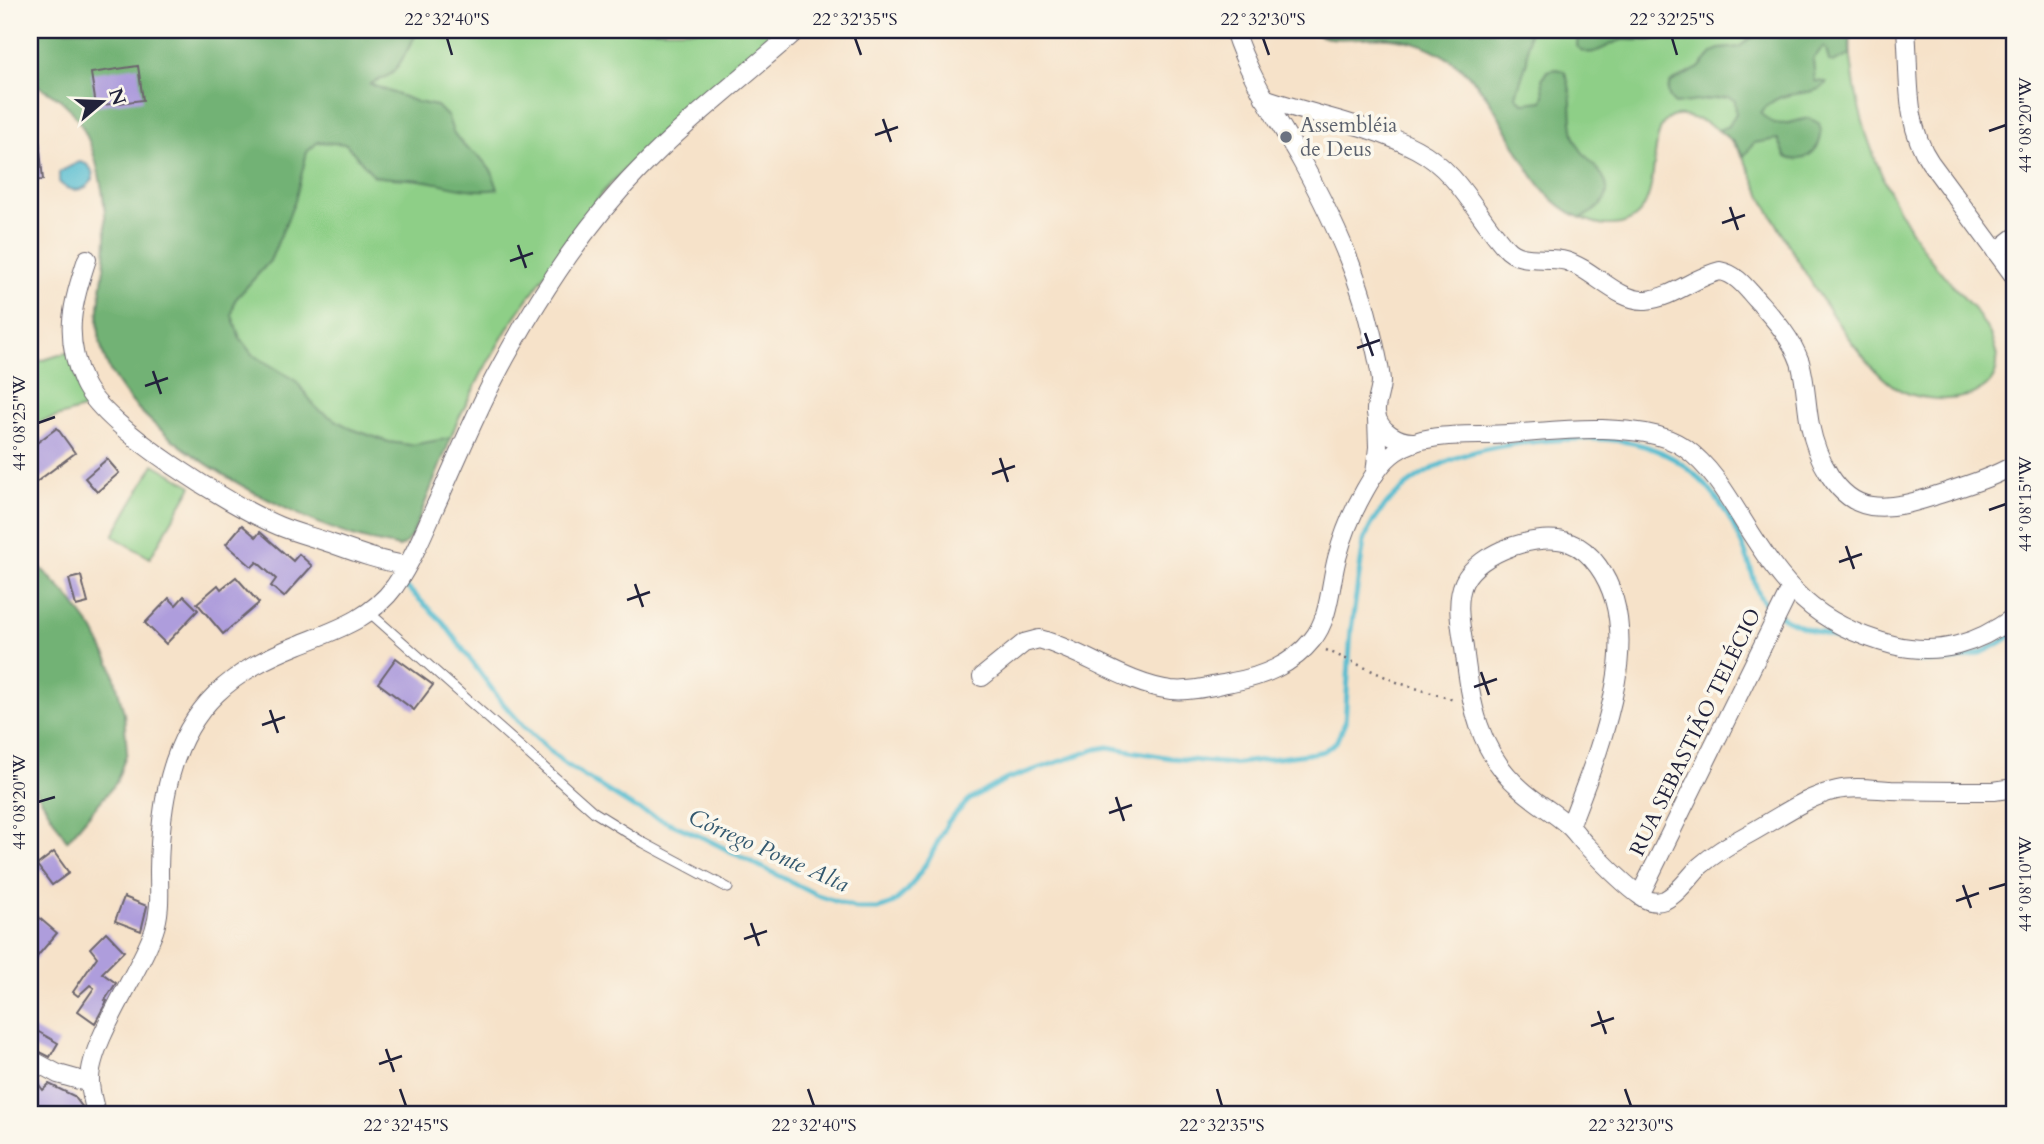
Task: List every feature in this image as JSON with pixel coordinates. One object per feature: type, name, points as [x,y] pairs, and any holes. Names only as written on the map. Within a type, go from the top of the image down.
[{"type":"street","points":[[96,1114],[90,1083],[96,1052],[154,931],[159,912],[160,846],[169,776],[171,766],[196,719],[213,697],[251,667],[297,645],[356,622],[392,590],[420,543],[495,377],[556,275],[598,216],[623,186],[664,145],[797,30]]},
{"type":"street","points":[[1234,30],[1243,56],[1264,98],[1329,213],[1352,264],[1365,307],[1381,382],[1376,412],[1378,447],[1375,474]]},
{"type":"street","points":[[1906,30],[1911,104],[1919,142],[1930,162],[2014,276]]},
{"type":"street","points":[[1264,98],[1341,121],[1416,149],[1442,166],[1460,185],[1508,251],[1520,256],[1559,259],[1572,263],[1627,298],[1656,299],[1720,271],[1736,278],[1777,323],[1790,342],[1803,372],[1811,428],[1819,455],[1837,484],[1860,503],[1872,506],[1920,501],[1994,475],[2014,465]]},
{"type":"street","points":[[1996,252],[2014,238]]},
{"type":"street","points":[[88,259],[72,310],[71,332],[85,384],[94,400],[117,424],[190,475],[277,525],[383,562],[406,565]]},
{"type":"street","points":[[1376,412],[1383,428],[1405,443],[1602,429],[1640,433],[1679,444],[1696,457],[1714,477],[1791,588],[1815,611],[1837,625],[1902,647],[1933,649],[1960,646],[1987,635],[2014,617]]},
{"type":"street","points":[[982,677],[1024,643],[1039,639],[1148,684],[1185,691],[1259,677],[1281,666],[1312,641],[1323,619],[1349,523],[1375,474],[1393,453],[1416,442]]},
{"type":"street","points":[[1570,826],[1609,716],[1619,655],[1615,611],[1606,578],[1591,557],[1573,543],[1554,540],[1515,545],[1476,566],[1464,581],[1459,602],[1473,706],[1481,735],[1496,763],[1522,790],[1570,826],[1596,856],[1640,895],[1655,902],[1668,898],[1718,851],[1827,793],[1853,789],[1994,791],[2014,788]]},
{"type":"street","name":"RUA SEBASTIÃO TELÉCIO","points":[[1640,895],[1791,588]]},
{"type":"street","points":[[30,1059],[58,1074],[90,1083]]},
{"type":"lane","points":[[370,612],[594,812],[644,844],[728,888]]},
{"type":"path","points":[[1312,641],[1337,656],[1399,683],[1473,706]]},
{"type":"green space","points":[[30,30],[779,30],[665,128],[602,193],[509,326],[483,371],[457,422],[413,533],[404,545],[399,547],[359,538],[322,524],[247,488],[172,439],[141,412],[117,383],[103,353],[99,329],[106,240],[100,174],[94,152],[75,114],[61,100],[30,81]]},
{"type":"green space","points":[[30,30],[419,30],[394,71],[370,84],[417,102],[437,106],[448,117],[453,132],[464,146],[480,157],[492,172],[498,189],[468,189],[419,180],[374,176],[346,144],[318,142],[307,152],[295,201],[270,261],[235,300],[232,315],[240,338],[252,354],[296,381],[318,410],[352,429],[389,442],[411,445],[451,438],[413,533],[404,545],[399,547],[353,536],[286,508],[247,488],[172,439],[141,412],[117,383],[100,341],[99,306],[106,240],[99,174],[85,132],[74,114],[61,100],[30,81]]},
{"type":"green space","points":[[1310,30],[1850,30],[1851,58],[1860,111],[1876,162],[1913,234],[1985,325],[1996,352],[1996,369],[1990,382],[1980,391],[1965,397],[1932,399],[1902,391],[1884,379],[1844,332],[1772,216],[1738,150],[1715,128],[1682,116],[1667,119],[1660,131],[1650,191],[1642,209],[1629,221],[1599,224],[1566,210],[1546,192],[1490,101],[1455,63],[1433,50],[1408,41],[1383,37],[1330,38]]},
{"type":"green space","points":[[1310,30],[1529,30],[1527,61],[1516,96],[1523,103],[1542,101],[1542,79],[1547,71],[1564,71],[1570,88],[1573,132],[1579,148],[1604,178],[1607,192],[1604,201],[1581,218],[1560,205],[1543,189],[1529,169],[1478,84],[1446,57],[1422,45],[1397,38],[1339,39],[1318,35]]},
{"type":"green space","points":[[1578,30],[1671,30],[1660,38],[1617,41],[1589,53],[1577,47]]},
{"type":"green space","points":[[1774,30],[1850,30],[1850,55],[1833,63],[1829,61],[1823,47],[1813,59],[1815,81],[1827,82],[1821,88],[1787,95],[1769,104],[1761,113],[1766,119],[1778,124],[1808,118],[1819,123],[1821,131],[1818,146],[1801,159],[1786,157],[1778,139],[1754,143],[1744,156],[1736,144],[1718,130],[1729,126],[1736,113],[1735,101],[1729,97],[1675,104],[1668,94],[1671,82],[1699,68],[1712,53],[1719,49],[1739,47],[1752,37]]},
{"type":"green space","points":[[69,352],[86,408],[30,425],[30,364]]},
{"type":"green space","points":[[154,464],[192,486],[150,558],[113,536]]},
{"type":"green space","points":[[30,557],[68,596],[94,631],[112,667],[124,713],[127,752],[116,783],[67,841],[30,781]]},
{"type":"water","points":[[79,162],[90,167],[93,179],[86,187],[72,190],[59,182],[59,172]]},
{"type":"building","points":[[138,66],[143,100],[96,106],[91,73]]},
{"type":"building","points":[[39,140],[43,180],[30,181],[30,141]]},
{"type":"building","points":[[57,428],[75,453],[35,483],[30,475],[30,448]]},
{"type":"building","points":[[107,459],[119,473],[97,492],[85,478]]},
{"type":"building","points":[[242,525],[256,537],[260,532],[293,561],[299,554],[312,566],[284,597],[271,586],[276,579],[257,562],[252,567],[226,544]]},
{"type":"building","points":[[81,576],[88,603],[76,606],[69,579]]},
{"type":"building","points":[[236,577],[259,603],[223,634],[197,603],[218,585],[221,589]]},
{"type":"building","points":[[184,596],[198,610],[166,644],[145,623],[169,598],[176,605]]},
{"type":"building","points":[[396,658],[433,685],[414,710],[378,683]]},
{"type":"building","points":[[54,852],[69,873],[52,885],[37,865]]},
{"type":"building","points":[[124,897],[147,906],[141,931],[115,921]]},
{"type":"building","points":[[37,916],[57,933],[30,965],[30,925]]},
{"type":"building","points":[[106,932],[124,951],[102,973],[116,983],[95,1023],[78,1011],[94,988],[90,985],[78,996],[73,992],[97,957],[90,948]]},
{"type":"building","points":[[30,1027],[58,1043],[50,1057],[30,1047]]},
{"type":"building","points":[[30,1073],[43,1090],[49,1084],[74,1096],[84,1114],[30,1114]]},
{"type":"waterway","name":"Córrego Ponte Alta","points":[[401,582],[443,622],[500,700],[523,726],[562,762],[633,807],[704,838],[815,894],[858,909],[878,909],[892,904],[908,890],[929,859],[948,822],[969,800],[1007,779],[1108,747],[1171,758],[1232,764],[1324,751],[1336,742],[1345,723],[1351,630],[1364,541],[1370,528],[1386,504],[1420,476],[1446,462],[1486,449],[1565,439],[1613,440],[1654,449],[1674,459],[1708,487],[1725,510],[1744,549],[1759,594],[1767,606],[1783,618],[1811,630],[1877,652],[1923,661],[1969,657],[1992,648],[2014,633]]},
{"type":"place","name":"Assembléia de Deus","points":[[1286,137]]}]
